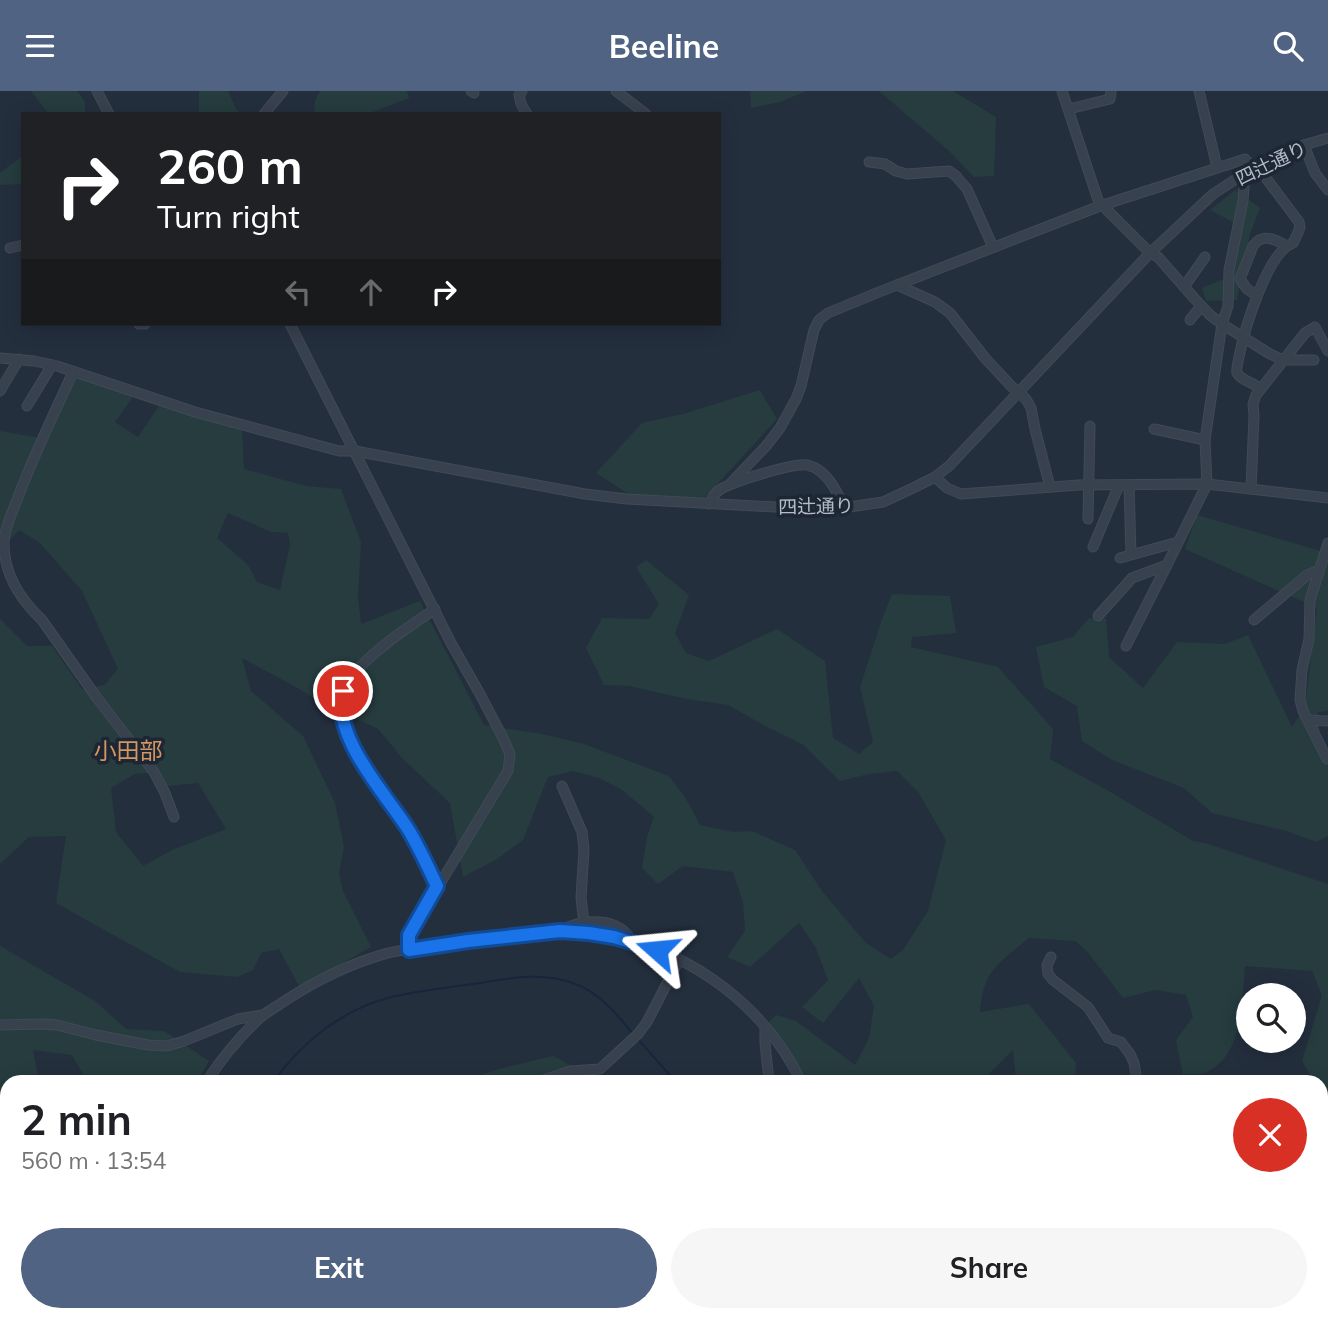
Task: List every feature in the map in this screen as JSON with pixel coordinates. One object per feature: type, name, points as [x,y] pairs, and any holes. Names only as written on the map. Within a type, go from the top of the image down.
[{"type":"street","points":[[97,91],[108,112]]},
{"type":"street","points":[[266,112],[283,91]]},
{"type":"street","points":[[522,91],[519,95],[526,112]]},
{"type":"street","points":[[615,91],[643,112]]},
{"type":"street","points":[[1062,91],[1102,205],[1150,253],[1158,257],[1201,306],[1222,324],[1283,360],[1314,360]]},
{"type":"street","points":[[1069,109],[1110,99],[1111,91]]},
{"type":"street","points":[[1199,91],[1217,167]]},
{"type":"street","name":"四辻通り","points":[[0,358],[52,365],[195,412],[339,451],[355,451],[585,494],[627,499],[816,510],[844,509],[883,502],[935,477],[966,450],[1150,253],[1213,194],[1252,169],[1304,145],[1328,138]]},
{"type":"street","points":[[1304,145],[1315,173],[1328,190]]},
{"type":"street","points":[[709,504],[714,495],[730,484],[780,428],[796,399],[806,368],[810,341],[819,320],[828,313],[1102,205],[1245,159],[1299,222],[1300,227],[1293,243],[1286,245],[1280,253],[1256,295],[1243,337],[1236,370],[1240,377],[1255,385]]},
{"type":"street","points":[[869,162],[886,165],[907,174],[949,171],[967,189],[993,247]]},
{"type":"street","points":[[1126,646],[1207,484],[1205,440],[1222,324],[1228,306],[1229,270],[1252,169]]},
{"type":"street","points":[[1256,295],[1241,284],[1240,279],[1252,246],[1256,241],[1273,238],[1286,245]]},
{"type":"street","points":[[10,247],[21,245]]},
{"type":"street","points":[[1184,287],[1205,257]]},
{"type":"street","points":[[897,285],[935,302],[950,313],[985,358],[1026,399],[1031,408],[1050,487]]},
{"type":"street","points":[[1190,320],[1201,306]]},
{"type":"street","points":[[291,326],[510,754],[508,771],[409,935],[409,950]]},
{"type":"street","points":[[1251,489],[1253,404],[1256,395],[1305,333],[1315,327],[1328,351]]},
{"type":"street","points":[[0,391],[19,359]]},
{"type":"street","points":[[27,406],[52,365]]},
{"type":"street","points":[[73,372],[26,475],[6,530],[4,543],[8,573],[16,591],[42,620],[153,772],[174,817]]},
{"type":"street","points":[[1088,519],[1090,426]]},
{"type":"street","points":[[1154,429],[1205,440]]},
{"type":"street","points":[[730,484],[807,465],[817,468],[825,476],[839,494],[844,509]]},
{"type":"street","points":[[935,477],[947,488],[961,494],[1089,485],[1207,484],[1328,498]]},
{"type":"street","points":[[1093,547],[1124,485]]},
{"type":"street","points":[[1124,485],[1131,554]]},
{"type":"street","points":[[1120,558],[1178,543]]},
{"type":"street","points":[[1327,759],[1308,720],[1300,694],[1309,639],[1310,600],[1328,543]]},
{"type":"street","points":[[1098,616],[1132,577],[1167,565]]},
{"type":"street","points":[[1254,620],[1307,575],[1319,570]]},
{"type":"street","points":[[435,609],[374,654],[355,672],[343,691],[340,703],[341,716],[360,758],[408,829],[437,886]]},
{"type":"street","points":[[1308,720],[1328,721]]},
{"type":"street","points":[[562,786],[582,832],[584,849],[581,898],[584,923]]},
{"type":"street","points":[[560,931],[573,925],[599,921],[627,933],[632,941]]},
{"type":"street","points":[[211,1075],[263,1015],[307,985],[330,975],[389,953],[560,931],[632,941],[679,960],[713,978],[730,991],[765,1028],[781,1047],[798,1075]]},
{"type":"street","points":[[1051,957],[1047,965],[1048,974],[1088,1007],[1108,1038],[1121,1042],[1130,1054],[1136,1075]]},
{"type":"street","points":[[561,1075],[600,1069],[638,1034],[648,1022],[679,960]]},
{"type":"street","points":[[0,1025],[57,1025],[109,1038],[167,1046],[239,1019],[263,1015]]},
{"type":"street","points":[[765,1028],[768,1075]]},
{"type":"green space","points":[[31,91],[77,91],[85,102],[85,112],[47,112]]},
{"type":"green space","points":[[199,91],[228,91],[239,112],[199,112]]},
{"type":"green space","points":[[320,91],[407,91],[409,98],[373,112],[314,112],[315,101]]},
{"type":"green space","points":[[750,91],[807,91],[780,102],[751,108]]},
{"type":"green space","points":[[879,91],[953,91],[996,117],[994,176],[974,177],[949,151]]},
{"type":"green space","points":[[21,157],[21,184],[0,185],[0,173]]},
{"type":"green space","points":[[1235,190],[1260,208],[1250,234],[1237,300],[1206,301],[1202,288],[1224,279],[1234,261],[1240,226],[1210,210]]},
{"type":"green space","points":[[76,378],[135,394],[115,422],[138,437],[161,403],[242,430],[244,469],[306,486],[341,489],[361,542],[358,597],[361,624],[420,601],[484,725],[584,744],[669,776],[685,797],[700,825],[733,832],[752,831],[795,850],[822,891],[866,943],[891,959],[903,950],[928,911],[946,840],[918,792],[897,771],[840,781],[802,744],[728,705],[629,686],[604,685],[586,648],[602,618],[649,619],[659,604],[636,567],[646,560],[689,595],[675,633],[686,653],[709,661],[777,629],[825,661],[833,738],[859,754],[873,742],[860,687],[892,594],[950,596],[956,633],[912,637],[911,647],[998,667],[1053,729],[1050,759],[1193,841],[1328,884],[1328,1075],[1310,1075],[1302,1061],[1322,995],[1312,971],[1245,966],[1244,983],[1236,983],[1236,1034],[1227,1055],[1205,1073],[1183,1075],[1176,1040],[1193,1017],[1186,995],[1155,990],[1123,998],[1086,950],[1075,941],[1029,938],[994,969],[985,986],[980,1012],[1029,1004],[1076,1063],[1075,1075],[1015,1075],[1013,1050],[988,1075],[805,1075],[767,1024],[776,1015],[796,1021],[855,1065],[869,1038],[874,1006],[859,978],[823,1023],[802,1007],[828,980],[816,948],[799,923],[750,967],[727,957],[745,931],[743,902],[733,872],[683,866],[658,884],[642,868],[647,837],[654,817],[621,789],[599,778],[573,771],[548,777],[523,840],[497,859],[463,877],[450,803],[403,759],[378,729],[322,703],[242,658],[251,691],[303,736],[335,803],[344,846],[339,874],[343,891],[371,947],[299,986],[279,949],[261,953],[253,970],[237,977],[180,972],[56,903],[66,836],[29,837],[0,864],[0,619],[27,646],[52,646],[82,689],[104,685],[118,669],[82,591],[40,543],[19,530],[0,551],[0,431],[47,439]],"holes":[[[228,513],[271,532],[288,533],[290,545],[280,590],[257,582],[248,565],[217,538]],[[147,773],[168,786],[198,783],[226,829],[172,850],[143,866],[116,832],[111,788],[135,774]]]},
{"type":"green space","points":[[760,390],[777,419],[701,502],[636,499],[596,473],[642,423],[683,414]]},
{"type":"green space","points":[[1197,515],[1328,553],[1328,711],[1318,712],[1321,750],[1328,749],[1328,836],[1316,842],[1287,831],[1212,813],[1184,788],[1112,760],[1082,741],[1077,706],[1044,687],[1036,647],[1073,637],[1089,618],[1106,618],[1109,657],[1143,688],[1177,642],[1225,644],[1248,635],[1292,727],[1305,707],[1317,608],[1185,549]]},
{"type":"green space","points":[[0,946],[95,1001],[126,1029],[164,1031],[209,1061],[201,1075],[84,1075],[72,1055],[33,1050],[38,1075],[0,1075]]},
{"type":"green space","points":[[553,1056],[590,1075],[480,1075]]},
{"type":"waterway","points":[[279,1075],[324,1030],[371,1003],[409,993],[510,978],[548,977],[582,987],[606,1004],[633,1034]]},
{"type":"waterway","points":[[637,1038],[670,1075]]},
{"type":"district","name":"小田部","points":[[128,750]]},
{"type":"route","points":[[343,691],[341,716],[346,730],[371,778],[408,829],[437,886],[409,935],[409,950],[560,931],[614,937],[657,950]]}]
